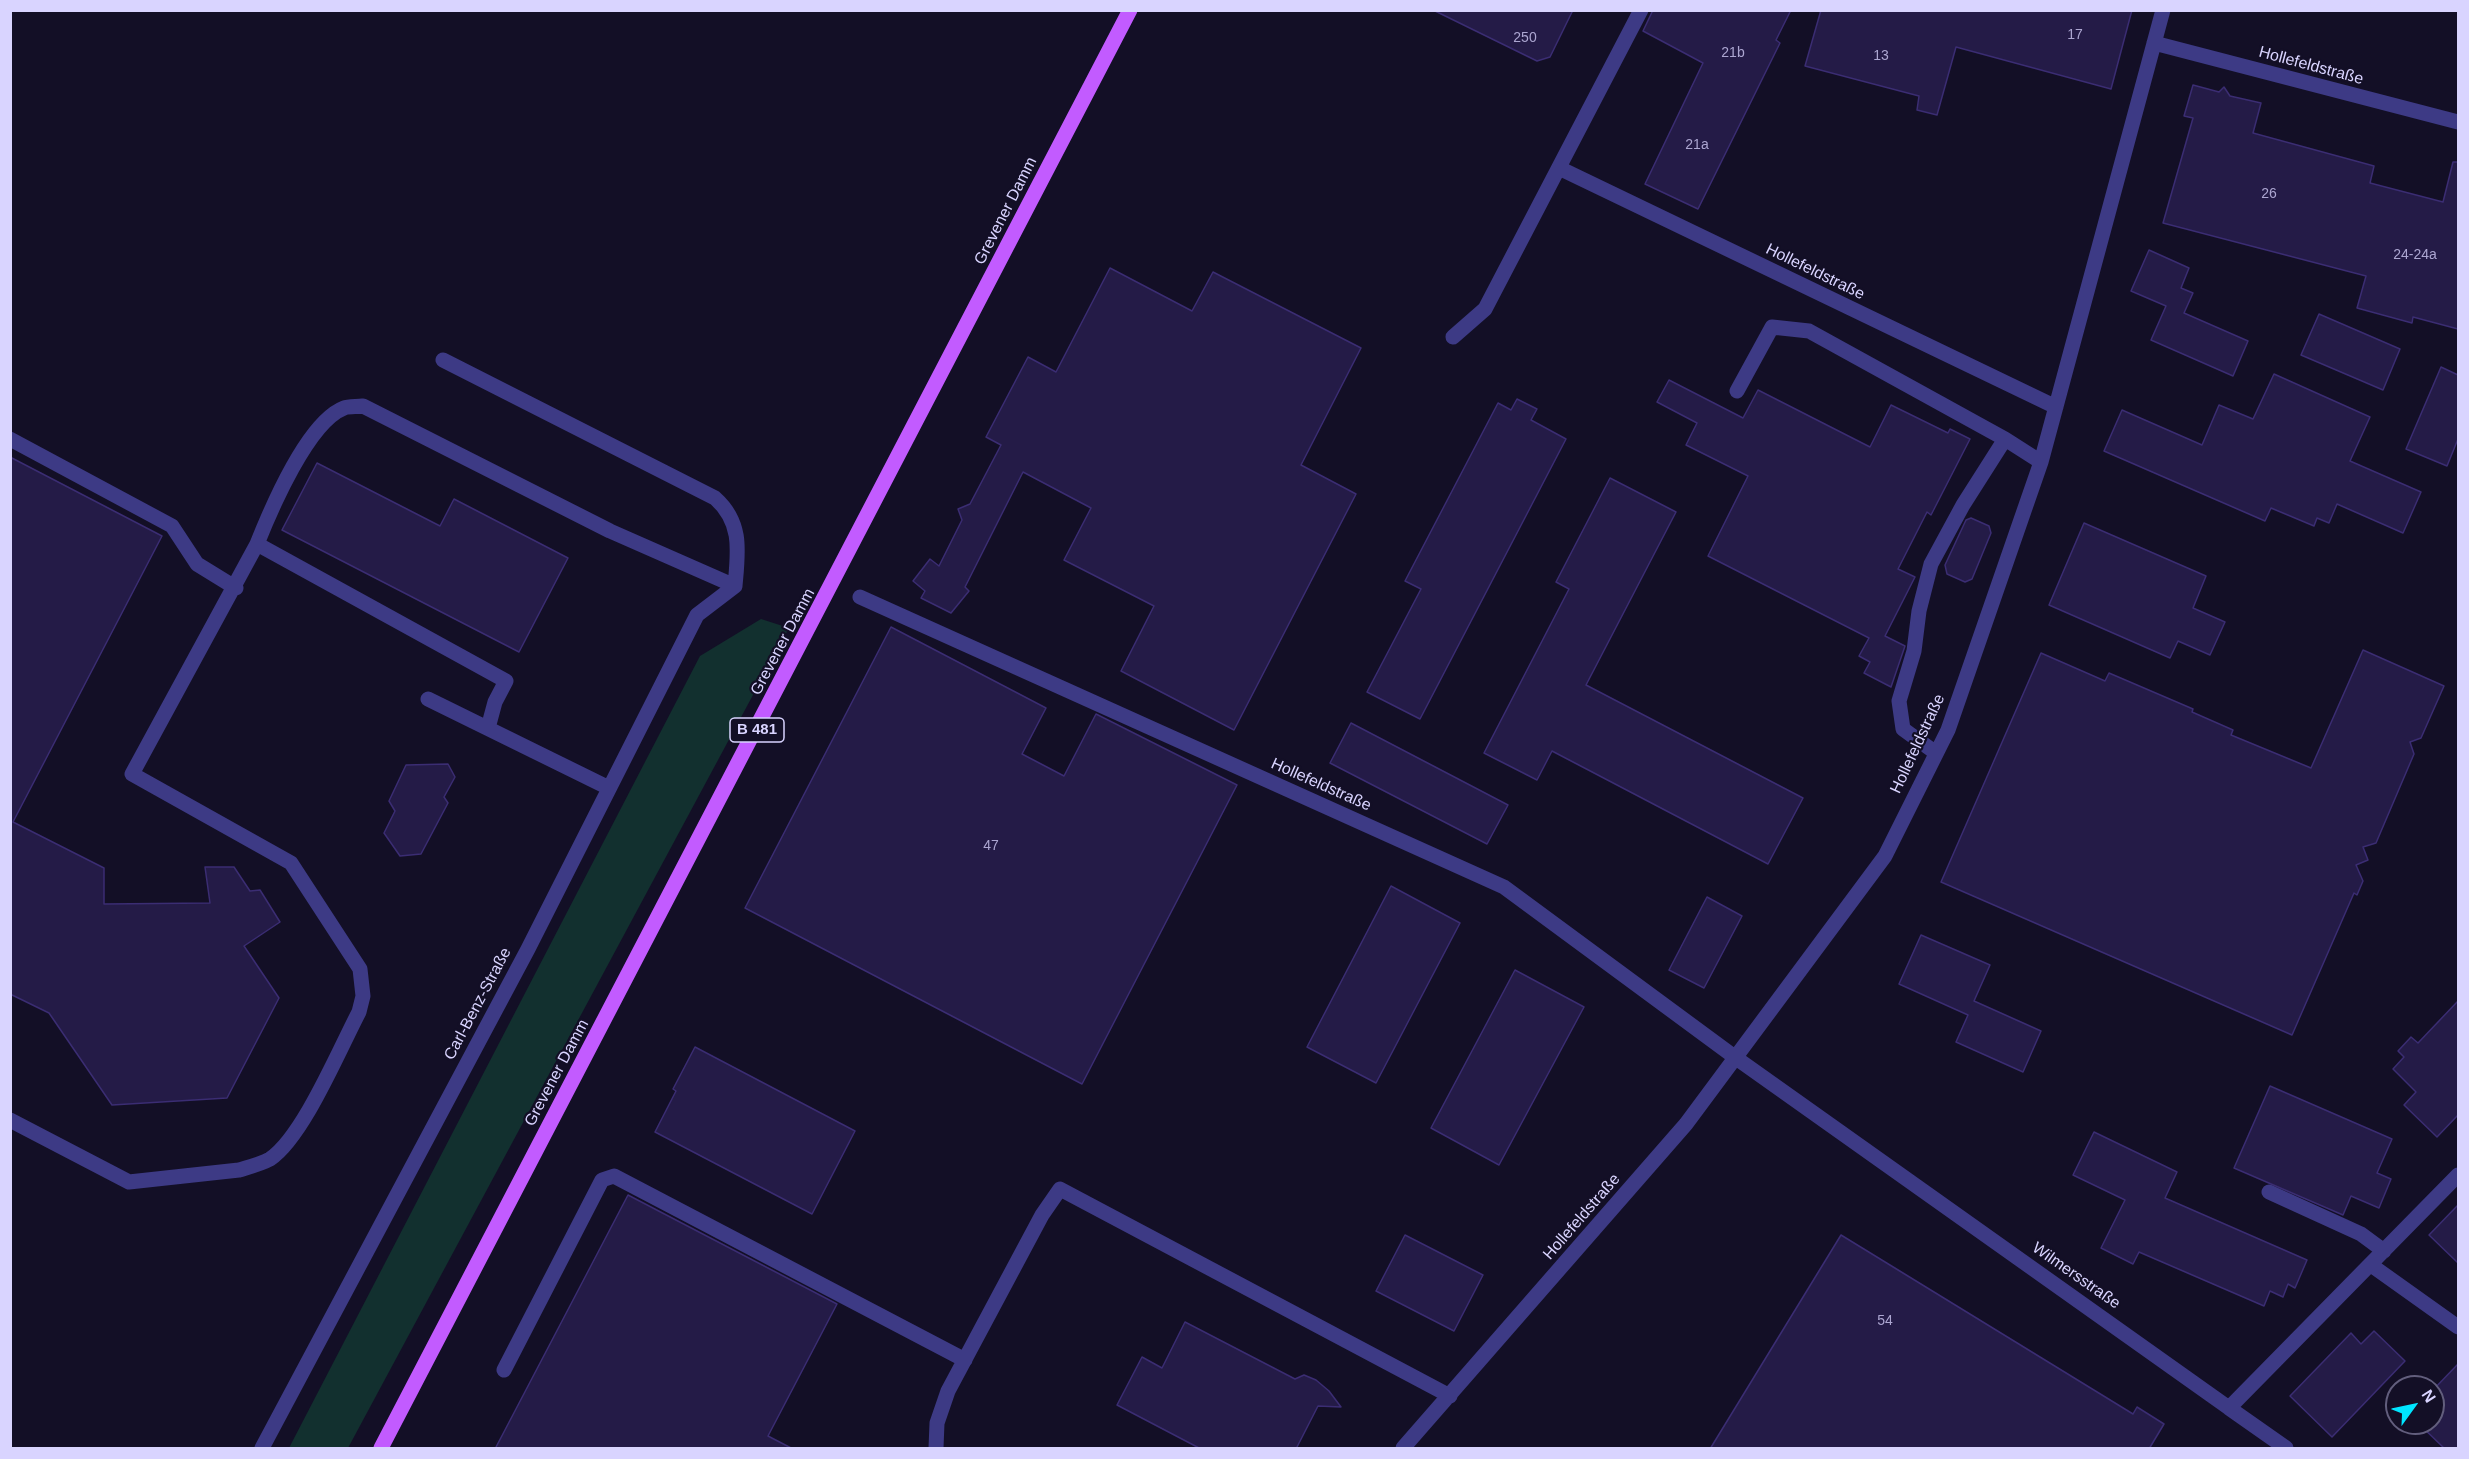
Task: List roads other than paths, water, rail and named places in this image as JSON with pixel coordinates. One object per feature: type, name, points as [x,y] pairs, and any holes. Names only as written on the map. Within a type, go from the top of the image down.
[{"type":"main road","name":"Grevener Damm","points":[[381,1449],[1130,10]]},
{"type":"street","points":[[1453,337],[1485,309],[1641,10]]},
{"type":"street","name":"Hollefeldstraße","points":[[1403,1449],[1686,1124],[1885,856],[1948,730],[2040,462],[2163,10]]},
{"type":"street","name":"Hollefeldstraße","points":[[2154,43],[2458,122]]},
{"type":"street","name":"Hollefeldstraße","points":[[1558,168],[2056,407]]},
{"type":"street","points":[[1737,392],[1772,327],[1809,331],[2005,439],[2040,462]]},
{"type":"street","points":[[10,1120],[129,1182],[247,1168],[269,1159],[295,1135],[359,1012],[363,996],[360,969],[291,863],[132,774],[236,588],[268,516],[313,432],[345,407],[363,406],[610,531],[735,586],[738,537],[726,508],[715,498],[443,360]]},
{"type":"street","points":[[10,439],[172,526],[197,564],[236,588]]},
{"type":"street","points":[[1936,753],[1903,729],[1899,701],[1914,651],[1919,611],[1931,564],[1963,505],[2005,439]]},
{"type":"street","points":[[257,544],[506,681],[495,702],[488,728]]},
{"type":"street","name":"Carl-Benz-Straße","points":[[262,1449],[528,949],[697,615],[735,586]]},
{"type":"street","name":"Hollefeldstraße","points":[[860,597],[1503,887],[1736,1058]]},
{"type":"street","points":[[428,699],[609,788]]},
{"type":"street","name":"Wilmersstraße","points":[[1736,1058],[2286,1449]]},
{"type":"street","points":[[2229,1408],[2458,1174]]},
{"type":"street","points":[[504,1370],[602,1180],[614,1176],[965,1360]]},
{"type":"street","points":[[936,1449],[937,1423],[942,1407],[1042,1215],[1060,1189],[1450,1396]]},
{"type":"street","points":[[2269,1192],[2361,1234],[2384,1251]]},
{"type":"street","points":[[2371,1265],[2458,1327]]}]
